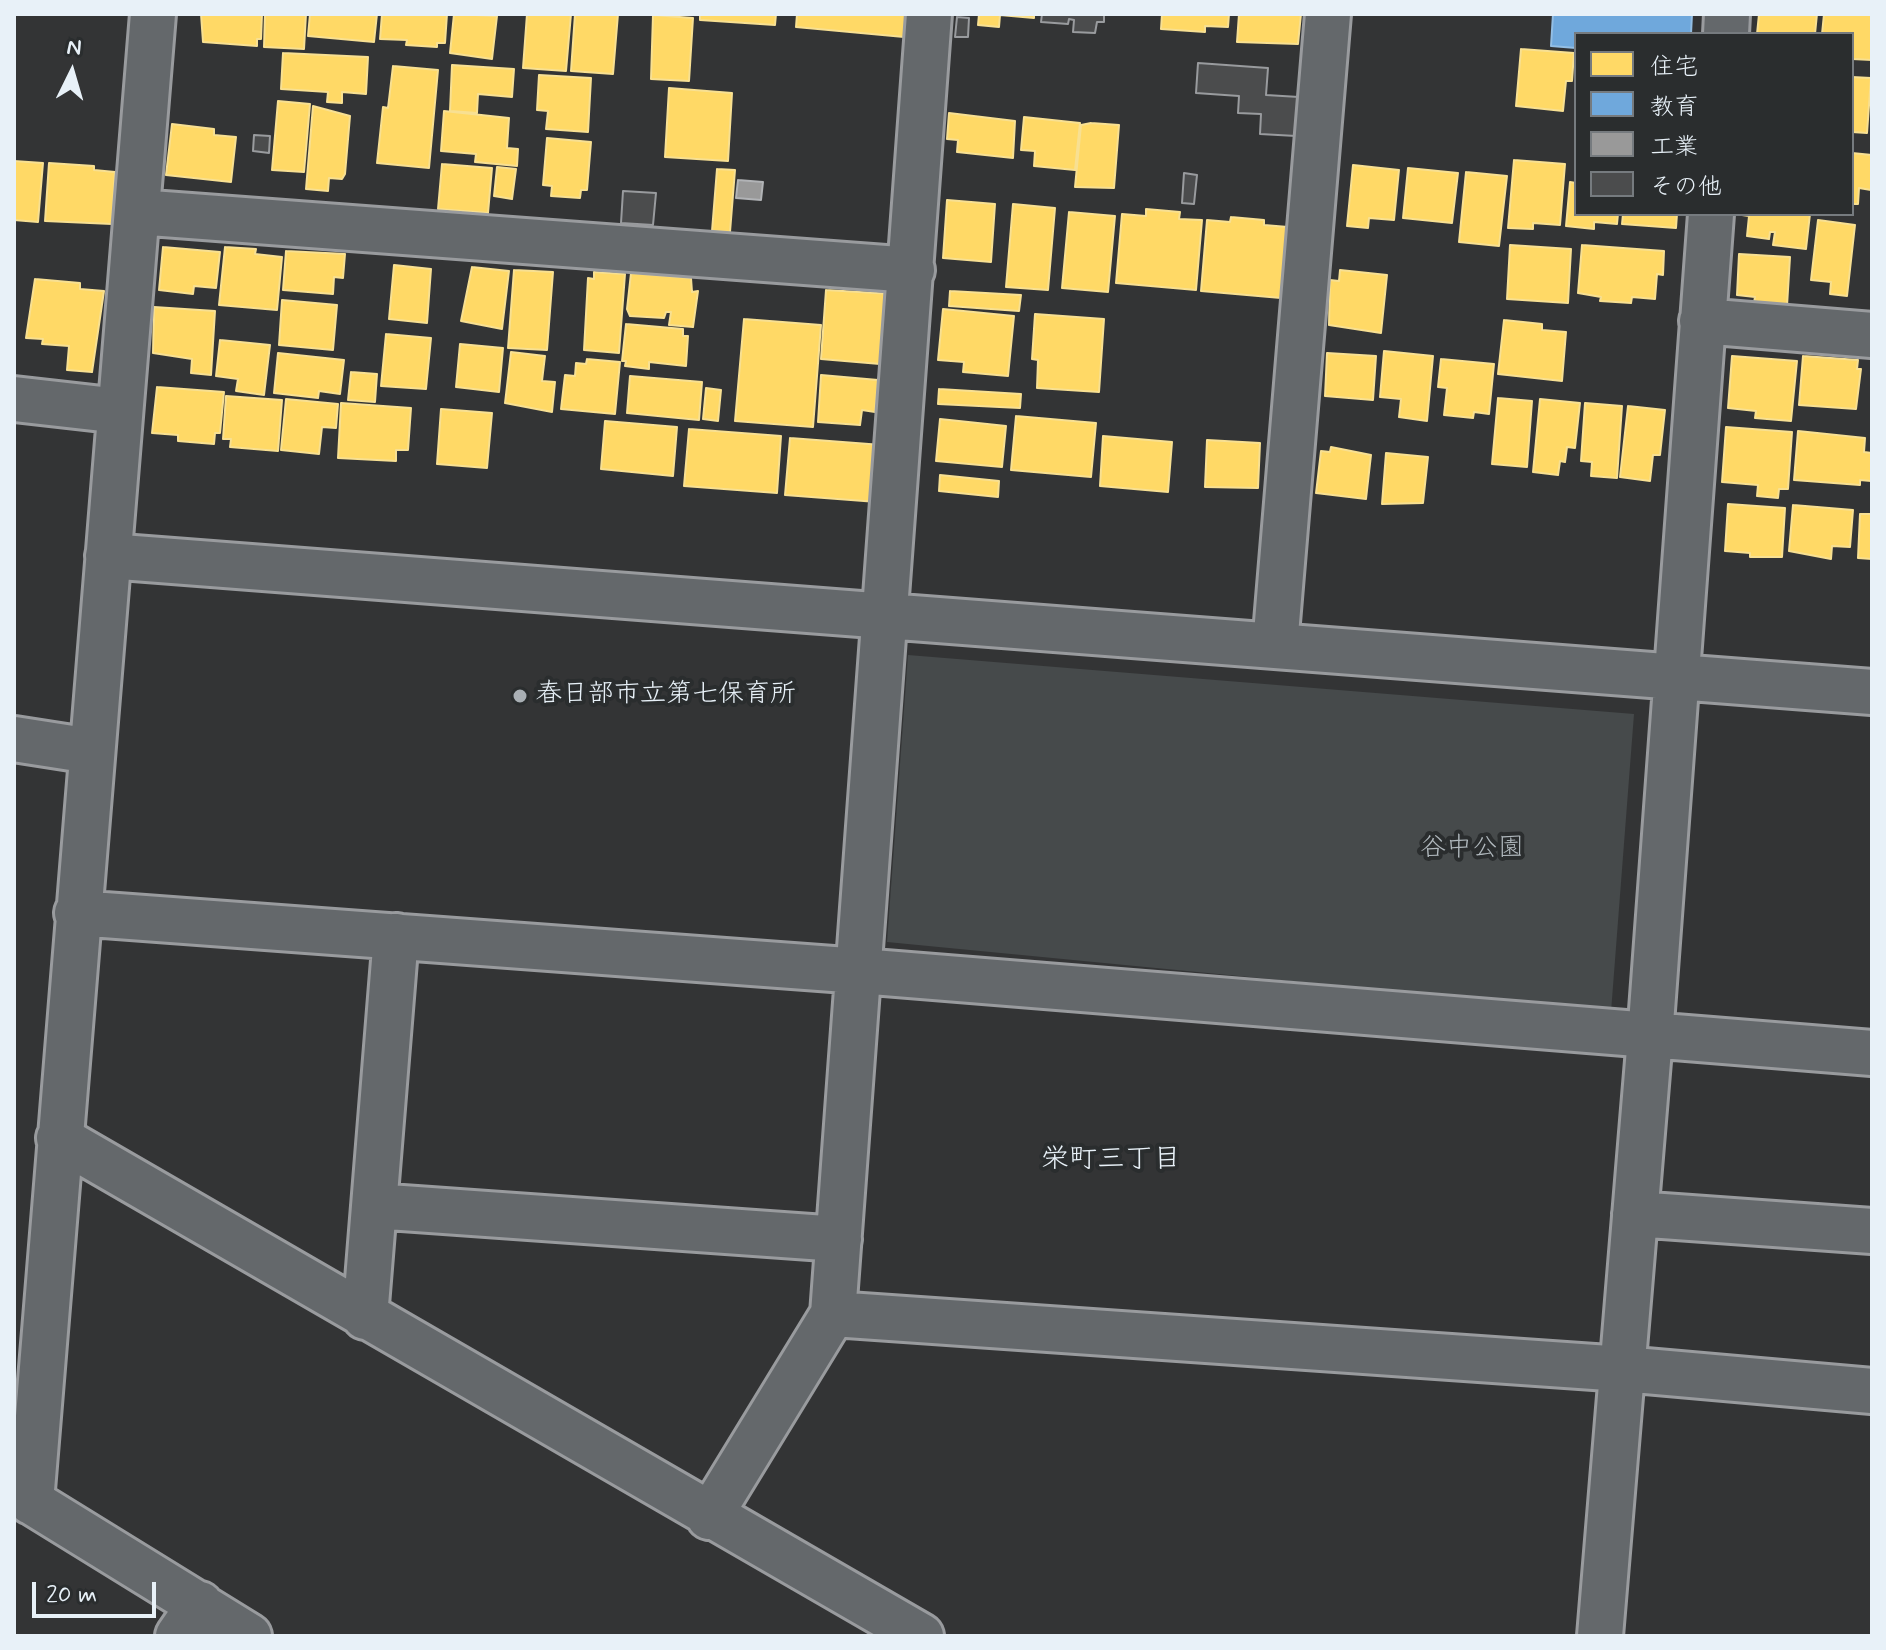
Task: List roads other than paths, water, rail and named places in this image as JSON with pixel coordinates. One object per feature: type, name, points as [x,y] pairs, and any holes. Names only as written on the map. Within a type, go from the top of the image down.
[{"type":"street","points":[[153,14],[59,1138],[23,1496],[189,1620],[249,1636]]},
{"type":"street","points":[[709,1517],[833,1314],[929,14]]},
{"type":"street","points":[[1275,646],[1328,14]]},
{"type":"street","points":[[137,212],[912,270]]},
{"type":"street","points":[[1600,1636],[1650,1037],[1674,676],[1711,216]]},
{"type":"street","points":[[1702,321],[1872,335]]},
{"type":"street","points":[[14,399],[120,411]]},
{"type":"street","points":[[108,556],[1872,692]]},
{"type":"street","points":[[14,739],[91,751]]},
{"type":"street","points":[[77,913],[860,971],[1872,1053]]},
{"type":"street","points":[[365,1317],[396,936]]},
{"type":"street","points":[[59,1138],[709,1517],[921,1636]]},
{"type":"street","points":[[374,1206],[839,1239]]},
{"type":"street","points":[[1635,1214],[1872,1231]]},
{"type":"street","points":[[833,1314],[1623,1369],[1872,1391]]},
{"type":"place","name":"春日部市立第七保育所","points":[[520,696]]},
{"type":"district","name":"栄町三丁目","points":[[1111,1161]]},
{"type":"park label","name":"谷中公園","points":[[1472,850]]}]
